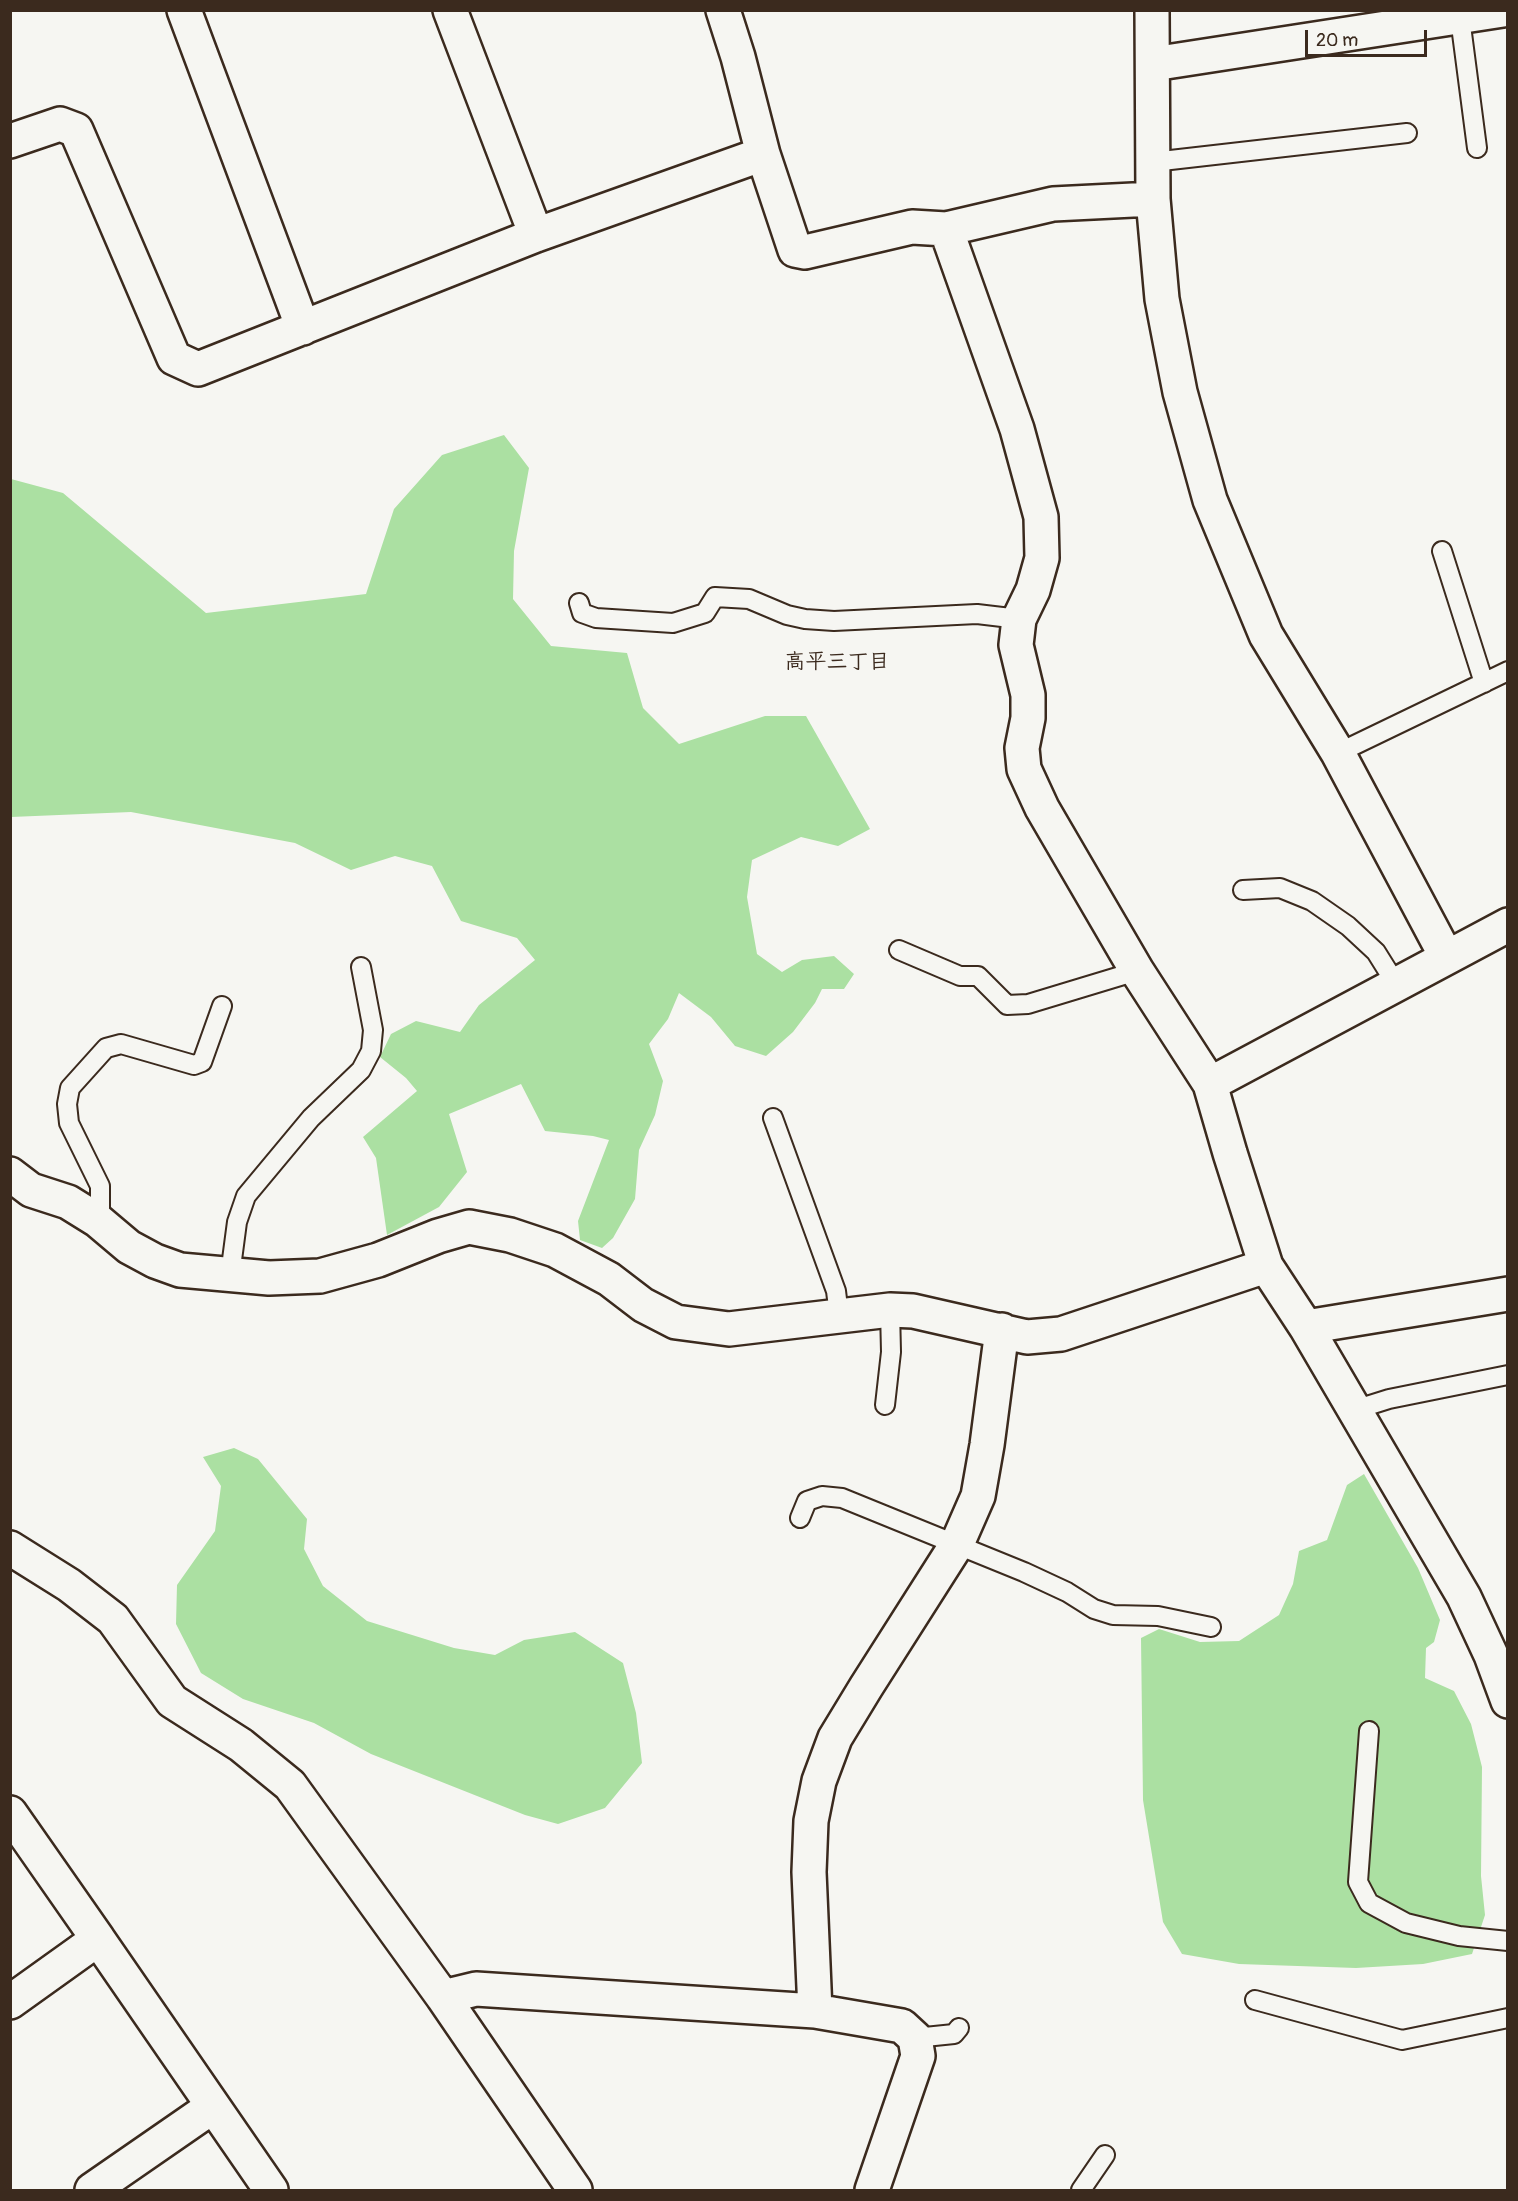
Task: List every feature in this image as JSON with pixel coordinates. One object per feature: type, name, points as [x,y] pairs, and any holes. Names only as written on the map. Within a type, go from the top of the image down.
[{"type":"street","points":[[184,10],[303,328]]},
{"type":"street","points":[[450,10],[536,235]]},
{"type":"street","points":[[723,10],[738,57],[763,154],[795,250],[805,252],[912,227],[946,229],[1053,204],[1153,199]]},
{"type":"street","points":[[1152,10],[1153,199],[1162,299],[1180,392],[1210,500],[1266,635],[1338,753],[1446,956]]},
{"type":"street","points":[[1153,64],[1503,10]]},
{"type":"street","points":[[10,141],[60,124],[76,130],[174,358],[198,369],[536,235],[763,154]]},
{"type":"street","points":[[946,229],[1017,429],[1041,517],[1042,558],[1033,590],[1019,620],[1016,645],[1028,695],[1028,718],[1022,748],[1024,769],[1042,808],[1137,971],[1210,1084],[1266,1266],[1306,1327],[1464,1597],[1491,1655],[1508,1701]]},
{"type":"street","points":[[1210,1084],[1508,924]]},
{"type":"street","points":[[10,1174],[31,1190],[68,1202],[97,1220],[129,1247],[155,1261],[180,1270],[269,1278],[320,1276],[378,1260],[438,1236],[469,1227],[510,1235],[555,1250],[609,1279],[643,1305],[676,1322],[729,1329],[890,1310],[913,1311],[1027,1337],[1061,1334],[1266,1266]]},
{"type":"street","points":[[1306,1327],[1508,1294]]},
{"type":"street","points":[[815,2011],[809,1872],[811,1821],[819,1781],[835,1738],[957,1544],[978,1496],[1002,1330]]},
{"type":"street","points":[[10,1548],[69,1585],[113,1619],[172,1701],[242,1745],[290,1785],[443,1997],[574,2190]]},
{"type":"street","points":[[10,1813],[271,2190]]},
{"type":"street","points":[[10,2002],[98,1940]]},
{"type":"street","points":[[443,1997],[476,1989],[815,2011],[902,2026],[915,2038],[918,2056],[872,2190]]},
{"type":"street","points":[[92,2190],[212,2107]]},
{"type":"lane","points":[[1460,18],[1477,148]]},
{"type":"lane","points":[[1153,162],[1407,133]]},
{"type":"lane","points":[[1442,551],[1484,683]]},
{"type":"lane","points":[[579,603],[582,613],[596,618],[673,623],[705,613],[716,597],[749,599],[805,620],[844,621],[977,614],[1019,620]]},
{"type":"lane","points":[[1338,753],[1508,671]]},
{"type":"lane","points":[[1243,890],[1280,888],[1311,901],[1348,926],[1376,952],[1396,984]]},
{"type":"lane","points":[[899,950],[960,976],[978,976],[1007,1005],[1028,1004],[1137,971]]},
{"type":"lane","points":[[230,1275],[237,1222],[246,1196],[311,1118],[361,1070],[371,1050],[373,1030],[361,967]]},
{"type":"lane","points":[[97,1220],[100,1208],[100,1186],[69,1123],[67,1104],[70,1088],[106,1048],[121,1044],[194,1065],[202,1062],[222,1006]]},
{"type":"lane","points":[[773,1118],[836,1291],[839,1316]]},
{"type":"lane","points":[[885,1405],[891,1352],[890,1310]]},
{"type":"lane","points":[[1354,1410],[1389,1399],[1508,1375]]},
{"type":"lane","points":[[800,1518],[807,1501],[822,1496],[842,1498],[1024,1572],[1094,1609],[1113,1615],[1158,1616],[1211,1628]]},
{"type":"lane","points":[[1369,1731],[1358,1882],[1369,1903],[1406,1923],[1459,1936],[1508,1941]]},
{"type":"lane","points":[[1255,2000],[1402,2040],[1508,2018]]},
{"type":"lane","points":[[915,2038],[954,2034],[959,2028]]},
{"type":"lane","points":[[1081,2190],[1105,2155]]},
{"type":"green space","points":[[504,435],[529,468],[514,551],[513,599],[551,646],[627,653],[643,708],[679,744],[765,716],[806,716],[870,829],[838,846],[801,837],[752,860],[747,897],[757,954],[782,972],[802,960],[834,956],[854,974],[844,989],[822,989],[815,1003],[793,1032],[766,1056],[735,1046],[711,1017],[679,993],[668,1019],[649,1044],[663,1081],[655,1115],[639,1150],[635,1199],[613,1238],[602,1248],[580,1240],[578,1221],[609,1140],[545,1131],[521,1084],[449,1114],[467,1172],[439,1207],[387,1235],[376,1158],[363,1137],[417,1091],[406,1078],[380,1057],[391,1034],[416,1021],[460,1032],[479,1005],[535,960],[517,938],[461,921],[432,866],[395,856],[351,870],[295,843],[131,812],[11,817],[11,479],[63,493],[206,613],[366,594],[394,509],[442,455]]},
{"type":"green space","points":[[234,1448],[258,1459],[307,1519],[304,1549],[323,1586],[367,1621],[454,1648],[495,1655],[524,1640],[575,1632],[623,1663],[636,1713],[642,1763],[605,1808],[558,1824],[525,1815],[371,1754],[314,1723],[243,1699],[201,1673],[176,1624],[177,1585],[215,1531],[221,1486],[203,1457]]},
{"type":"green space","points":[[1364,1474],[1418,1568],[1440,1620],[1434,1642],[1426,1648],[1425,1678],[1454,1691],[1471,1724],[1482,1767],[1481,1876],[1485,1915],[1472,1954],[1423,1964],[1356,1968],[1239,1964],[1182,1954],[1163,1922],[1143,1800],[1141,1638],[1159,1629],[1200,1642],[1239,1641],[1279,1615],[1293,1584],[1299,1551],[1327,1540],[1347,1485]]},
{"type":"district","name":"高平三丁目","points":[[837,663]]}]
